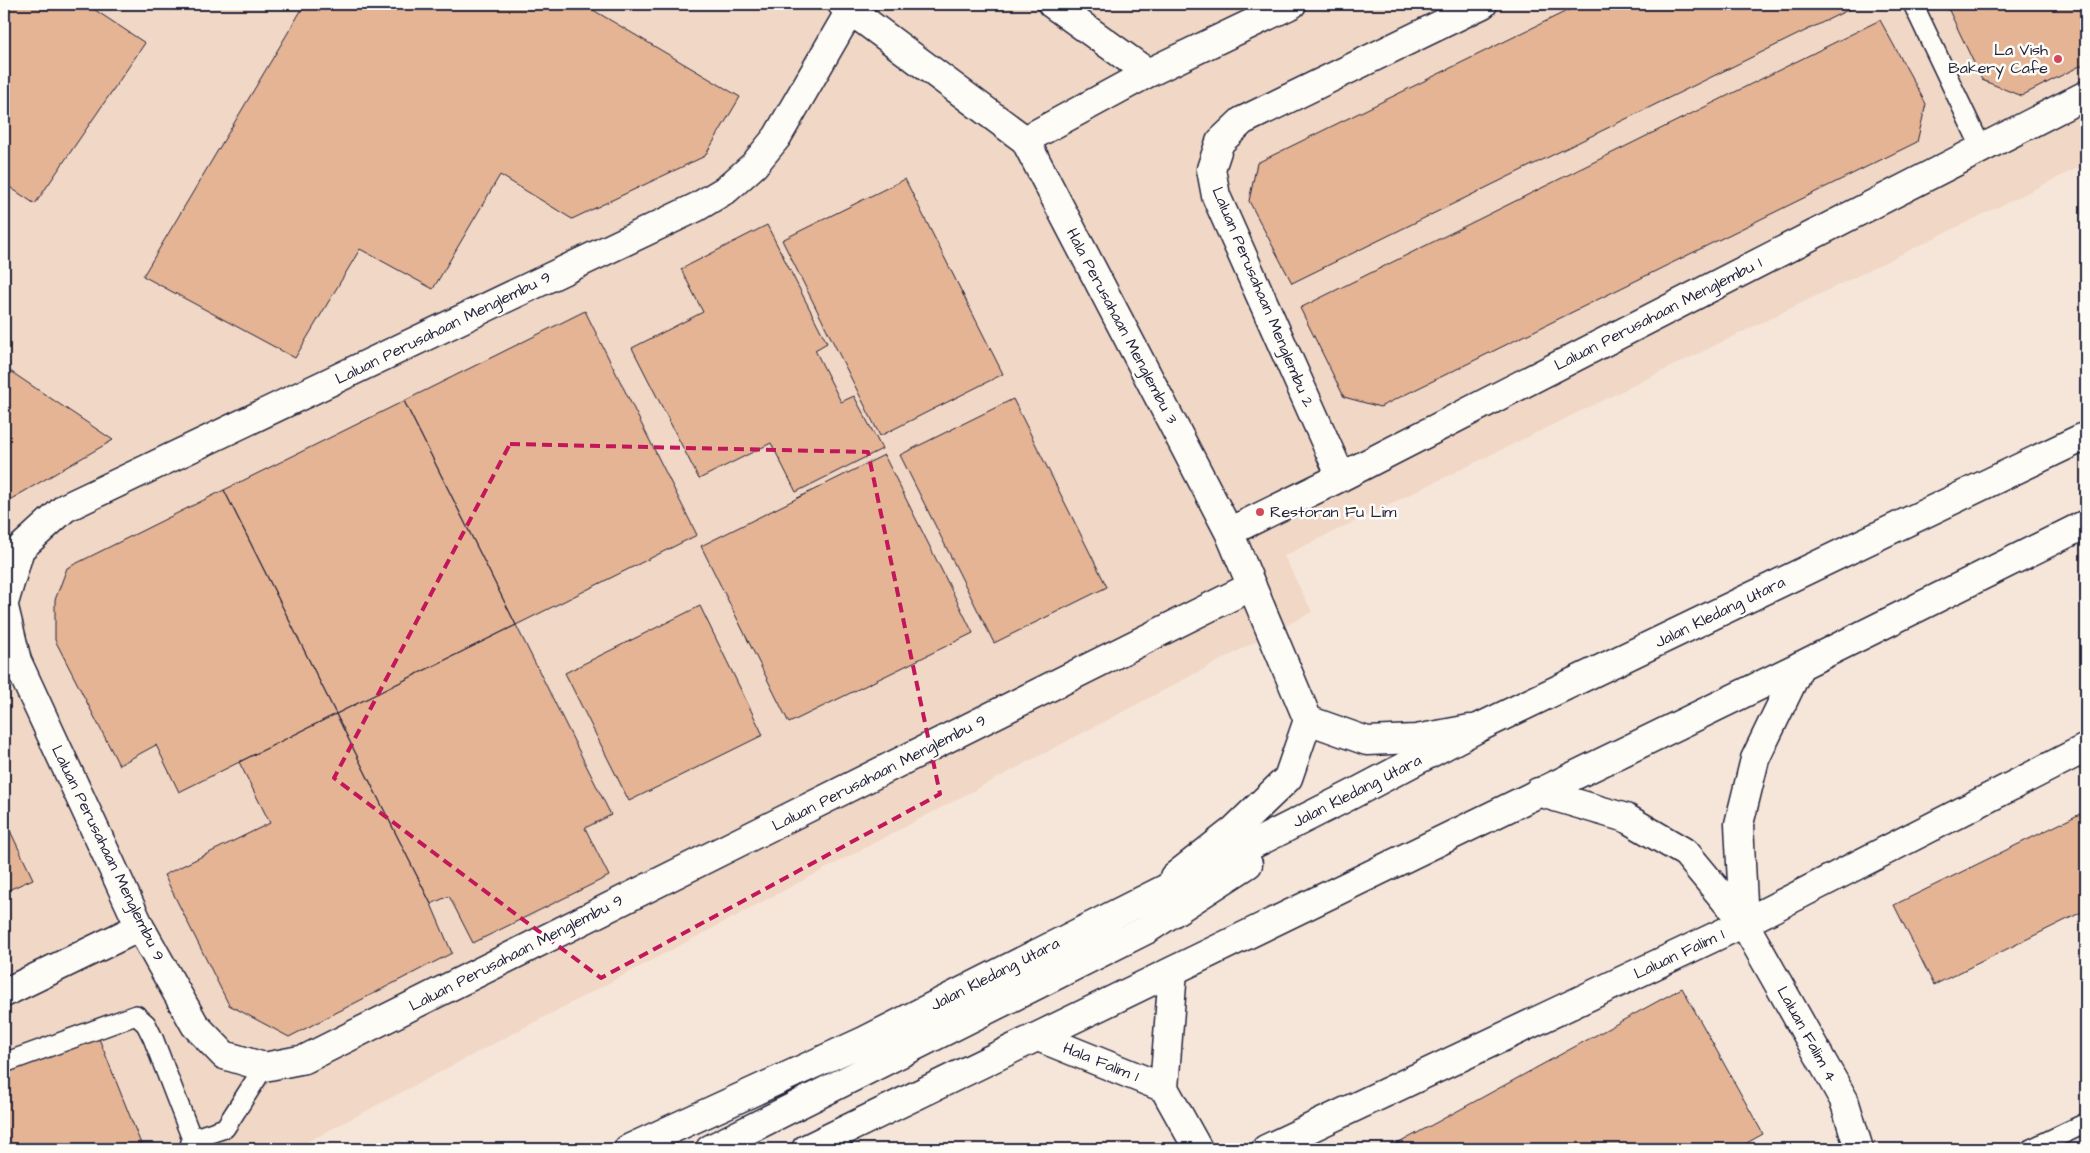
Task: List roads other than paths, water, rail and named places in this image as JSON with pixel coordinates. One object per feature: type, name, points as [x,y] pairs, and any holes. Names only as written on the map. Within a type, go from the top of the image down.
[{"type":"street","points":[[1052,4],[1148,73]]},
{"type":"street","points":[[1025,140],[1148,73],[1292,4]]},
{"type":"street","name":"Laluan Perusahaan Menglembu 2","points":[[1341,477],[1216,196],[1211,169],[1220,142],[1242,121],[1482,4]]},
{"type":"street","name":"Hala Perusahaan Menglembu 3","points":[[847,6],[1025,140],[1229,532],[1308,720]]},
{"type":"street","name":"Laluan Perusahaan Menglembu 9","points":[[4,603],[20,549],[65,508],[697,207],[727,189],[754,165],[776,137],[847,6]]},
{"type":"street","name":"Laluan Perusahaan Menglembu 1","points":[[1229,532],[1341,477],[1981,147],[2086,95]]},
{"type":"street","name":"Jalan Kledang Utara","points":[[628,1149],[864,1041],[1351,796],[1480,727],[2086,436]]},
{"type":"street","points":[[806,1149],[1800,666],[2086,524]]},
{"type":"street","name":"Laluan Perusahaan Menglembu 9","points":[[4,608],[17,661],[140,927],[195,1025],[224,1055],[264,1067],[305,1059],[1252,586]]},
{"type":"street","name":"Laluan Falim 4","points":[[1744,923],[1739,824],[1755,759],[1800,666]]},
{"type":"street","points":[[1153,894],[1234,830],[1288,778],[1308,720],[1368,741],[1416,739],[1480,727]]},
{"type":"street","name":"Laluan Falim 1","points":[[1266,1149],[1744,923],[2086,748]]},
{"type":"street","name":"Laluan Falim 4","points":[[1538,792],[1626,818],[1686,853],[1744,923],[1844,1100],[1859,1149]]},
{"type":"street","points":[[710,1149],[1146,930],[1351,796]]},
{"type":"street","points":[[4,993],[140,927]]},
{"type":"street","name":"Hala Falim 1","points":[[1038,1037],[1164,1088],[1173,971]]},
{"type":"street","points":[[1164,1088],[1198,1149]]},
{"type":"lane","points":[[1913,4],[1981,147]]},
{"type":"lane","points":[[4,1063],[136,1015],[146,1024],[153,1038],[190,1144],[225,1128],[264,1067]]},
{"type":"lane","points":[[2031,1149],[2086,1123]]},
{"type":"place","name":"La Vish Bakery Cafe","points":[[2058,59]]},
{"type":"place","name":"Restoran Fu Lim","points":[[1260,512]]}]
